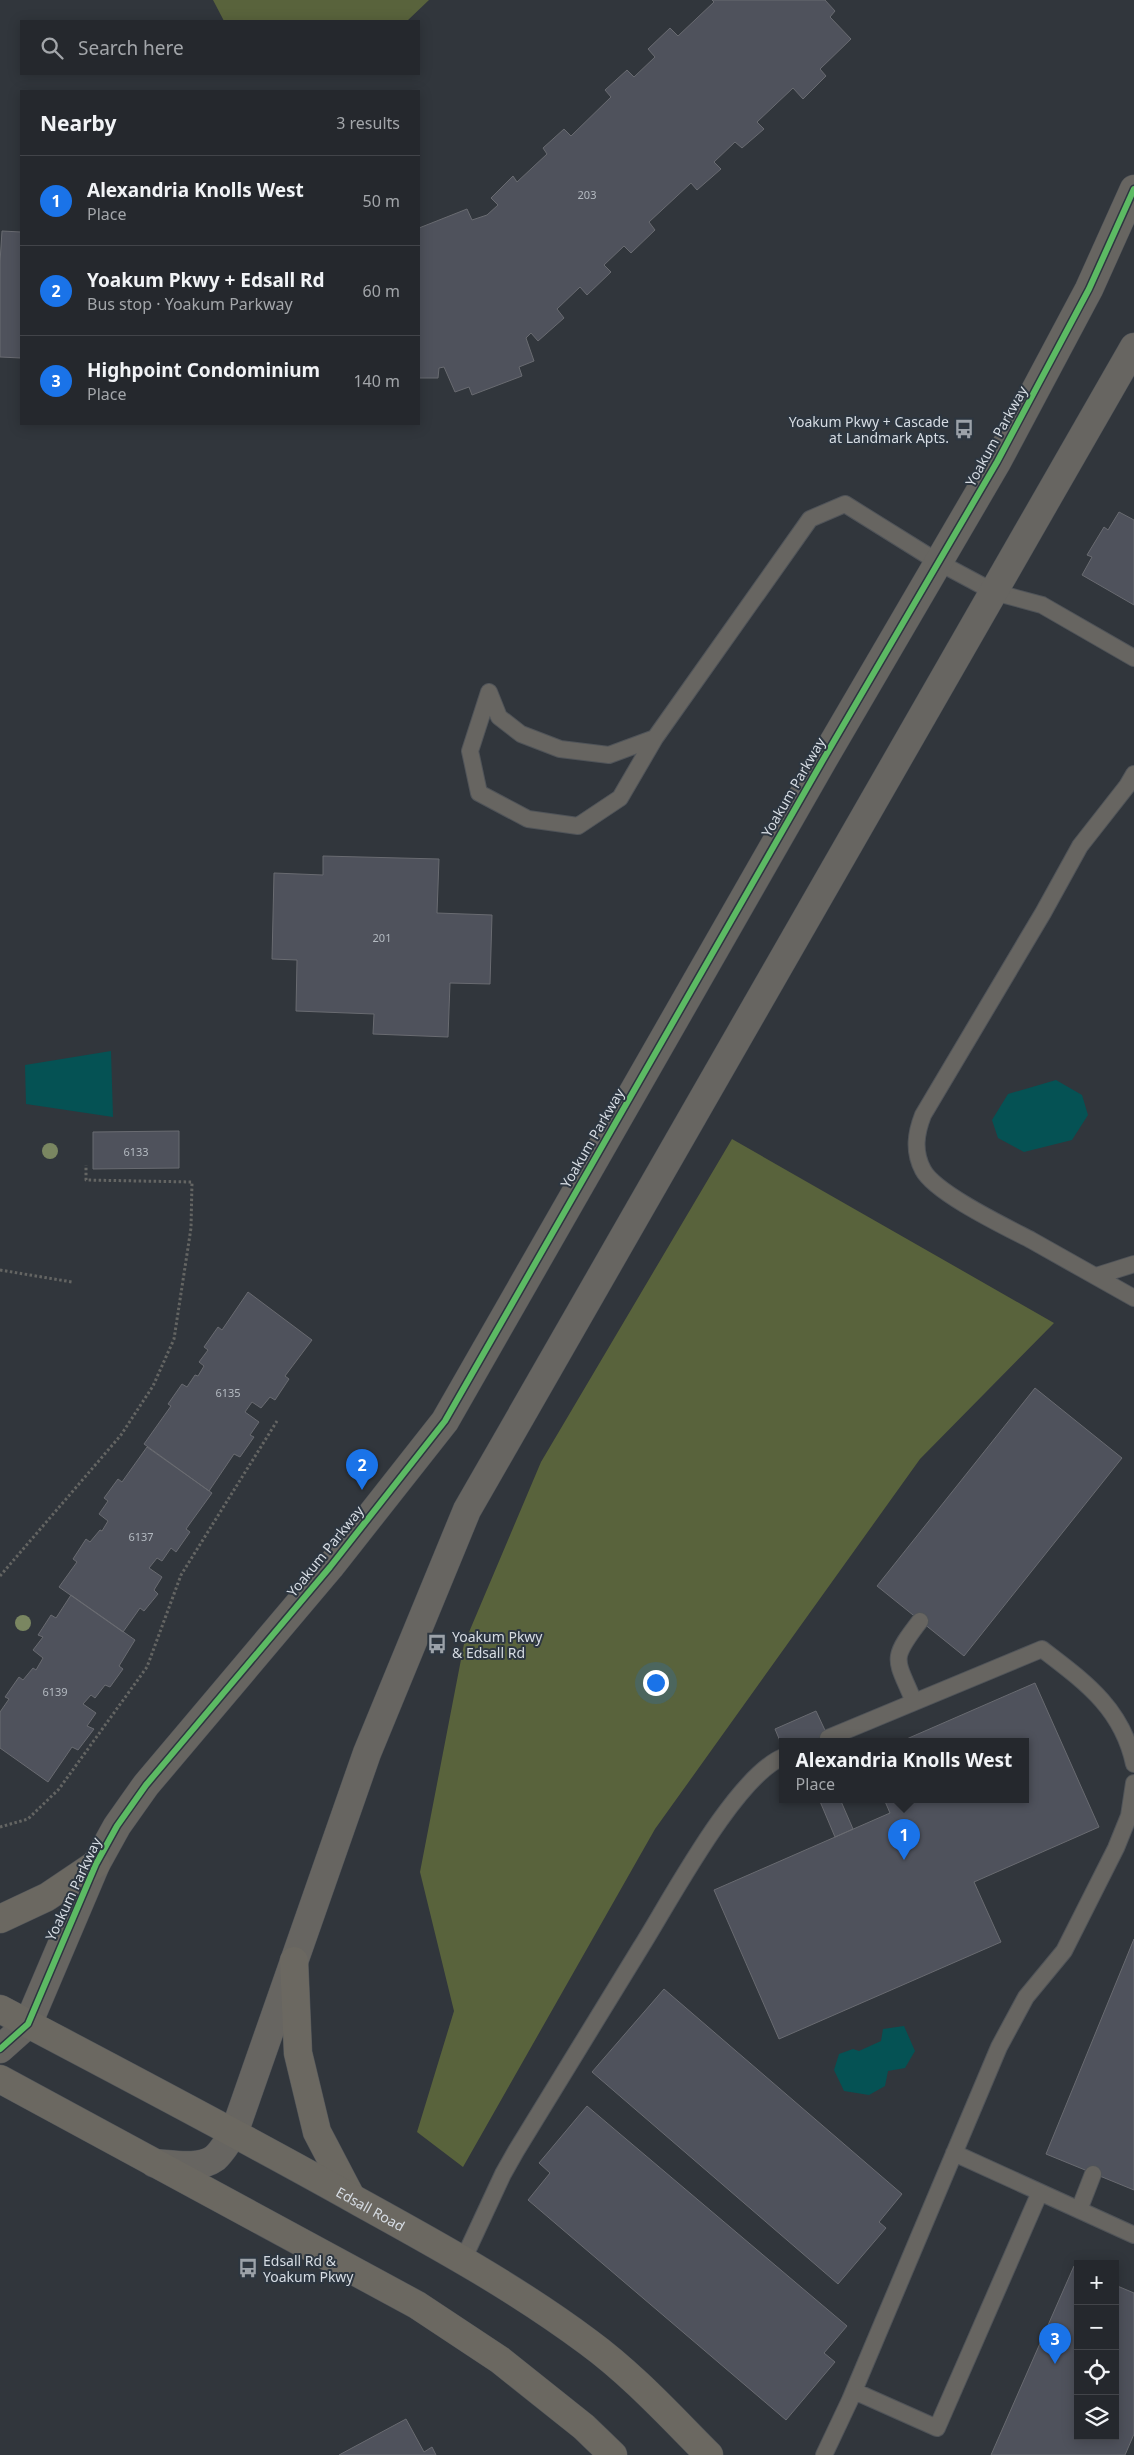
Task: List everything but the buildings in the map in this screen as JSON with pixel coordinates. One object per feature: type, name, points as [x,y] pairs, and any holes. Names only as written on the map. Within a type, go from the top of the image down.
[{"type":"main road","points":[[0,1919],[47,1897],[96,1864]]},
{"type":"main road","points":[[294,1960],[298,2053],[318,2132],[351,2197]]},
{"type":"main road","name":"Edsall Road","points":[[0,2009],[351,2197],[533,2302],[590,2344],[648,2393],[709,2455]]},
{"type":"main road","points":[[0,2079],[417,2305],[500,2360],[584,2427],[613,2455]]},
{"type":"street","name":"Yoakum Parkway","points":[[0,2049],[28,2024],[96,1864],[117,1826],[146,1786],[330,1567],[445,1421],[823,760],[997,462],[1089,289],[1134,188]]},
{"type":"street","points":[[154,2163],[193,2165],[206,2162],[216,2157],[234,2133],[367,1753],[467,1510],[1134,346]]},
{"type":"lane","points":[[655,738],[609,755],[560,749],[521,734],[498,717],[489,692],[470,751],[479,793],[528,819],[578,826],[620,798],[655,738],[810,519],[845,504],[938,562],[994,592],[1042,605],[1134,658]]},
{"type":"lane","points":[[1134,774],[1127,786],[1080,846],[1043,914],[923,1115],[916,1135],[917,1150],[924,1171],[939,1185],[966,1204],[1134,1298]]},
{"type":"lane","points":[[1096,1276],[1134,1264]]},
{"type":"lane","points":[[914,1702],[898,1662],[898,1653],[920,1621]]},
{"type":"lane","points":[[828,1738],[1042,1649],[1079,1678],[1108,1705],[1132,1753],[1134,1764]]},
{"type":"lane","points":[[463,2260],[503,2174],[516,2151],[705,1843],[742,1793],[766,1767],[779,1760]]},
{"type":"lane","points":[[821,2453],[854,2391],[999,2047],[1017,2012],[1041,1978],[1064,1951],[1116,1848],[1129,1816],[1134,1784]]},
{"type":"lane","points":[[954,2153],[1134,2235]]},
{"type":"lane","points":[[1079,2210],[1093,2174]]},
{"type":"lane","points":[[854,2391],[938,2428],[1040,2192]]},
{"type":"path","points":[[0,1576],[121,1435],[153,1386],[174,1339],[191,1228],[192,1182],[86,1180],[86,1166]]},
{"type":"path","points":[[0,1270],[72,1282]]},
{"type":"path","points":[[0,1827],[28,1819],[59,1789],[147,1667],[181,1575],[277,1421]]},
{"type":"green space","points":[[213,0],[429,0],[408,20],[223,20]]},
{"type":"green space","points":[[732,1139],[1054,1323],[920,1459],[655,1829],[463,2167],[417,2132],[454,2011],[420,1872],[464,1644],[541,1462]]},
{"type":"water","points":[[111,1051],[113,1117],[26,1104],[25,1065]]},
{"type":"water","points":[[1056,1080],[1082,1095],[1088,1115],[1072,1140],[1024,1152],[998,1138],[992,1120],[1008,1094]]},
{"type":"water","points":[[904,2026],[915,2051],[905,2068],[888,2071],[885,2086],[869,2095],[844,2091],[834,2070],[839,2054],[853,2049],[859,2051],[881,2041],[883,2029]]},
{"type":"cycle path","points":[[0,2049],[28,2024],[96,1864],[117,1826],[146,1785],[330,1567],[445,1421],[823,760],[997,462],[1089,289],[1134,189]]},
{"type":"place","name":"Yoakum Pkwy + Cascade at Landmark Apts.","points":[[964,429]]},
{"type":"place","name":"Yoakum Pkwy + Edsall Rd","points":[[362,1490]]},
{"type":"place","name":"Yoakum Pkwy & Edsall Rd","points":[[437,1644]]},
{"type":"place","name":"Alexandria Knolls West","points":[[904,1860]]},
{"type":"place","name":"Edsall Rd & Yoakum Pkwy","points":[[248,2268]]},
{"type":"place","name":"Highpoint Condominium","points":[[1055,2364]]}]
